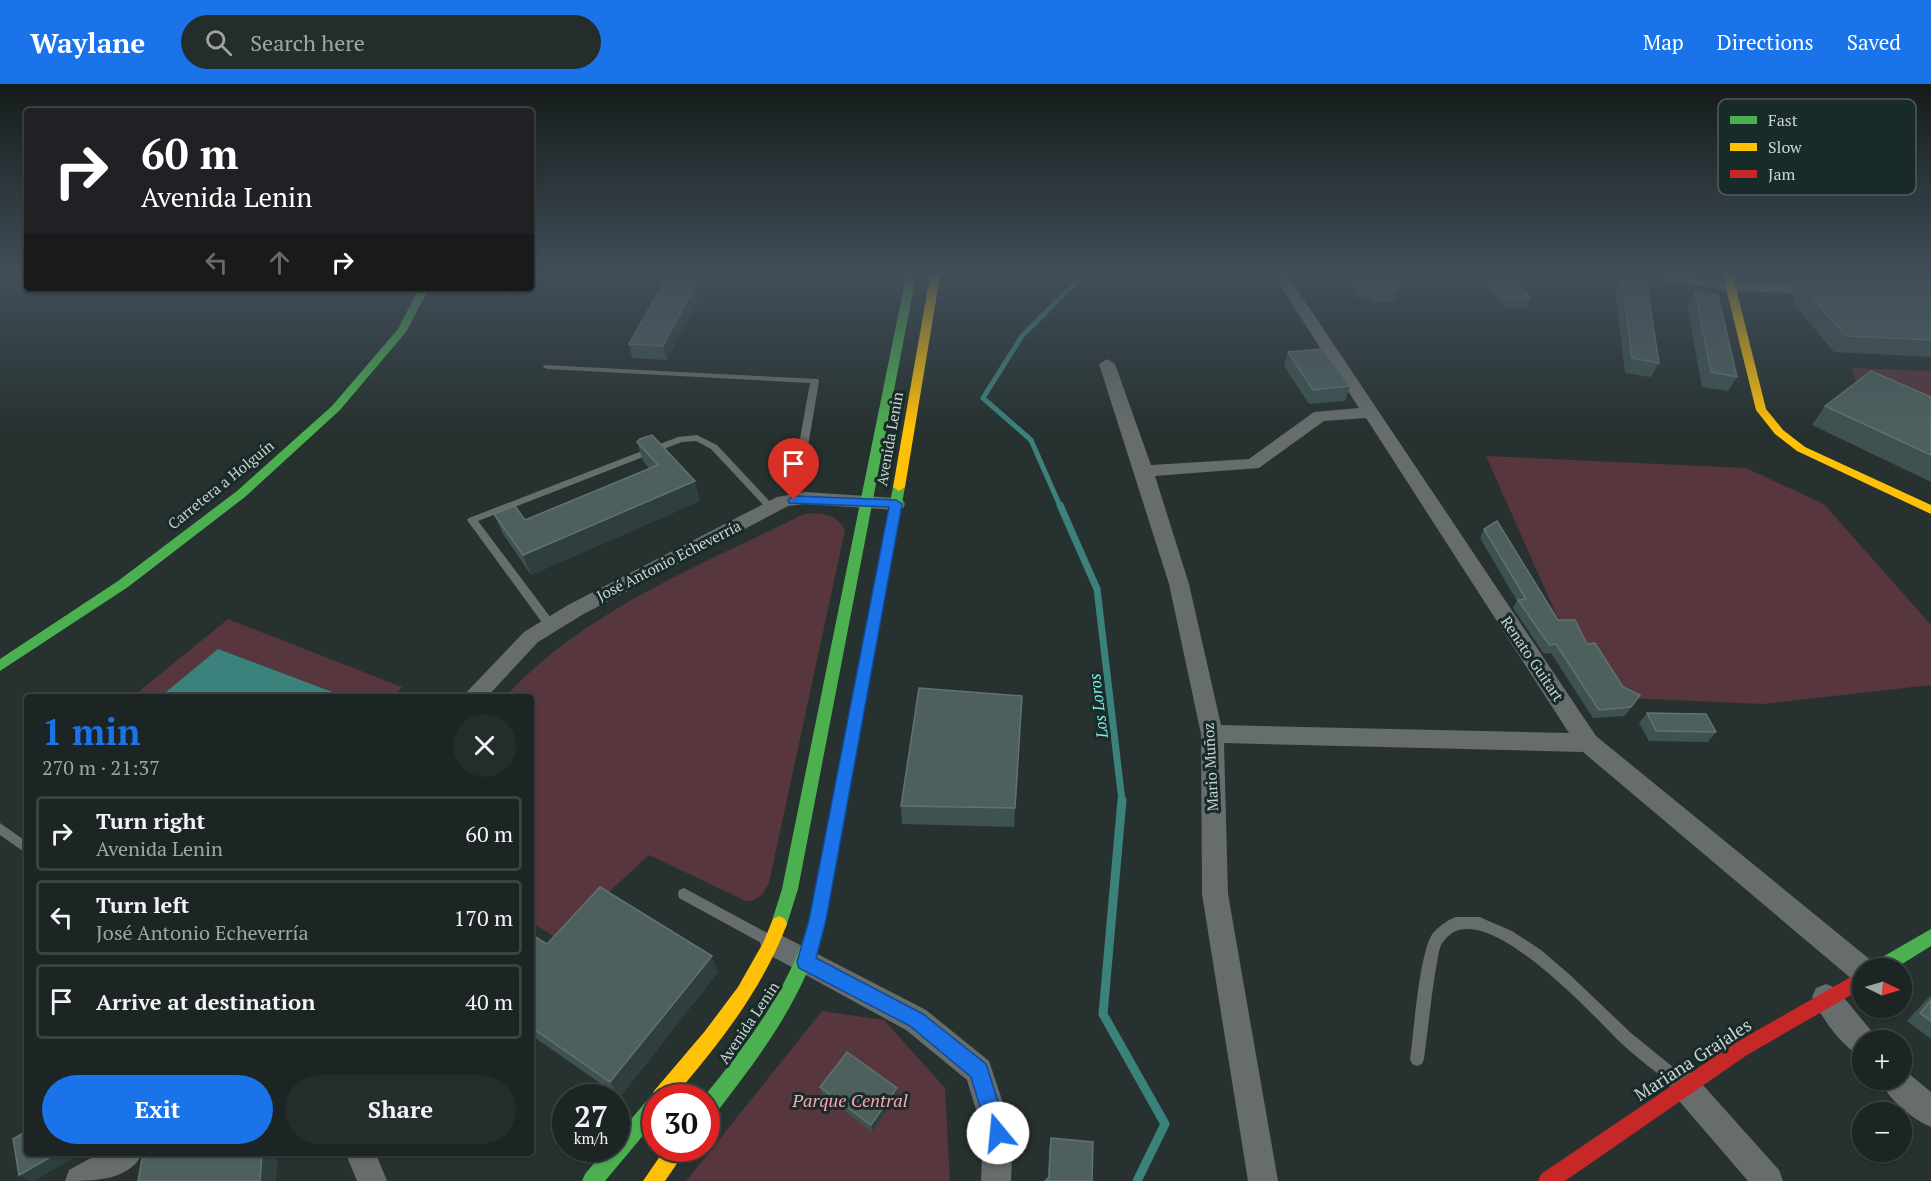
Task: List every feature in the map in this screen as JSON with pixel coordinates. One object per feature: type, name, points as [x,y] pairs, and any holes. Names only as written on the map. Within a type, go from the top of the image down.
[{"type":"main road","name":"Carretera a Holguín","points":[[0,666],[123,584],[241,494],[336,408],[403,327]]},
{"type":"main road","name":"Avenida Lenin","points":[[673,1084],[751,981],[773,943],[790,889],[901,327]]},
{"type":"main road","name":"Avenida Lenin","points":[[720,1092],[763,1036],[789,996],[806,962],[818,920],[896,504],[926,327]]},
{"type":"main road","points":[[1740,327],[1761,410],[1779,432],[1802,449],[1931,510]]},
{"type":"main road","points":[[1896,958],[1931,937]]},
{"type":"main road","name":"Mariana Grajales","points":[[1548,1181],[1684,1085],[1852,984]]},
{"type":"main road","points":[[592,1181],[642,1122]]},
{"type":"main road","points":[[653,1181],[667,1162]]},
{"type":"street","name":"Renato Guitart","points":[[1314,327],[1588,743],[1852,962]]},
{"type":"street","name":"Mario Muñoz","points":[[1107,364],[1144,471],[1179,584],[1212,734],[1215,894],[1263,1181]]},
{"type":"street","points":[[1144,471],[1253,464],[1320,416],[1368,413]]},
{"type":"street","name":"José Antonio Echeverría","points":[[476,694],[531,636],[784,501],[896,504]]},
{"type":"street","points":[[1212,734],[1588,743]]},
{"type":"street","points":[[773,943],[916,1020],[979,1071],[998,1133],[996,1181]]},
{"type":"street","points":[[1827,997],[1853,1030]]},
{"type":"street","points":[[1684,1085],[1768,1181]]},
{"type":"street","points":[[1906,1090],[1931,1112]]},
{"type":"street","points":[[80,1181],[124,1156]]},
{"type":"street","points":[[362,1156],[372,1181]]},
{"type":"lane","points":[[548,367],[814,381],[794,500]]},
{"type":"lane","points":[[550,625],[471,520],[681,439],[697,438],[714,447],[771,508]]},
{"type":"lane","points":[[0,828],[24,847]]},
{"type":"lane","points":[[684,894],[773,943]]},
{"type":"lane","points":[[1418,1059],[1433,946],[1444,930],[1464,922],[1477,923],[1512,938],[1544,959],[1627,1039],[1684,1085]]},
{"type":"green space","points":[[1852,368],[1931,371],[1931,411],[1856,380]]},
{"type":"green space","points":[[1486,456],[1746,468],[1824,504],[1931,625],[1931,685],[1763,704],[1625,698],[1556,614]]},
{"type":"green space","points":[[804,514],[828,515],[837,520],[845,530],[769,883],[763,894],[752,901],[746,901],[649,855],[558,939],[534,924],[534,694],[508,694],[570,639],[645,592]]},
{"type":"green space","points":[[228,619],[402,687],[396,694],[136,694]]},
{"type":"green space","name":"Parque Central","points":[[822,1011],[884,1020],[945,1088],[950,1181],[686,1181],[701,1162],[720,1162],[720,1138]]},
{"type":"water","points":[[218,649],[335,693],[334,694],[164,694]]},
{"type":"building","points":[[639,327],[673,327],[663,346],[629,344]]},
{"type":"building","points":[[1628,327],[1653,327],[1659,363],[1632,358]]},
{"type":"building","points":[[1702,327],[1725,327],[1737,377],[1711,372]]},
{"type":"building","points":[[1838,327],[1931,327],[1931,340],[1846,336]]},
{"type":"building","points":[[1323,349],[1350,386],[1313,390],[1288,352]]},
{"type":"building","points":[[1871,371],[1931,397],[1931,455],[1825,406]]},
{"type":"building","points":[[652,435],[695,481],[523,555],[494,514],[515,506],[525,520],[658,465],[637,442]]},
{"type":"building","points":[[1497,521],[1558,620],[1575,620],[1587,644],[1595,643],[1623,687],[1640,695],[1631,707],[1599,710],[1556,644],[1549,645],[1518,600],[1526,599],[1484,529]]},
{"type":"building","points":[[919,688],[1022,696],[1015,808],[901,806]]},
{"type":"building","points":[[1647,713],[1706,714],[1716,732],[1656,731]]},
{"type":"building","points":[[600,887],[712,956],[610,1082],[534,1029],[534,936],[547,944]]},
{"type":"building","points":[[1931,1000],[1931,1021],[1920,1013]]},
{"type":"building","points":[[847,1052],[897,1088],[871,1125],[820,1087]]},
{"type":"building","points":[[24,1133],[24,1156],[52,1156],[19,1175],[13,1139]]},
{"type":"building","points":[[1051,1138],[1093,1142],[1092,1181],[1045,1181],[1049,1177]]},
{"type":"building","points":[[153,1156],[262,1156],[260,1181],[138,1181],[142,1159]]},
{"type":"waterway","name":"Los Loros","points":[[1031,327],[1022,336],[983,398],[1031,440],[1060,506]]},
{"type":"waterway","name":"Los Loros","points":[[1060,505],[1097,589],[1122,801]]},
{"type":"waterway","name":"Los Loros","points":[[1122,801],[1103,1014],[1165,1124],[1137,1181]]},
{"type":"traffic: fast","points":[[0,666],[123,584],[241,494],[336,408],[403,327]]},
{"type":"traffic: fast","points":[[779,924],[790,889],[901,327]]},
{"type":"traffic: fast","points":[[720,1092],[758,1043],[787,998],[799,974],[818,920],[899,487]]},
{"type":"traffic: fast","points":[[1896,958],[1931,937]]},
{"type":"traffic: fast","points":[[592,1181],[642,1122]]},
{"type":"traffic: slow","points":[[899,487],[926,327]]},
{"type":"traffic: slow","points":[[1741,327],[1761,410],[1779,432],[1801,449],[1931,510]]},
{"type":"traffic: slow","points":[[673,1084],[744,993],[770,947],[779,924]]},
{"type":"traffic: slow","points":[[653,1181],[667,1162]]},
{"type":"traffic: jam","points":[[1548,1181],[1741,1049],[1852,984]]},
{"type":"route","points":[[794,500],[805,498],[868,504],[896,504],[818,920],[806,962],[916,1020],[979,1071],[998,1133]]}]
